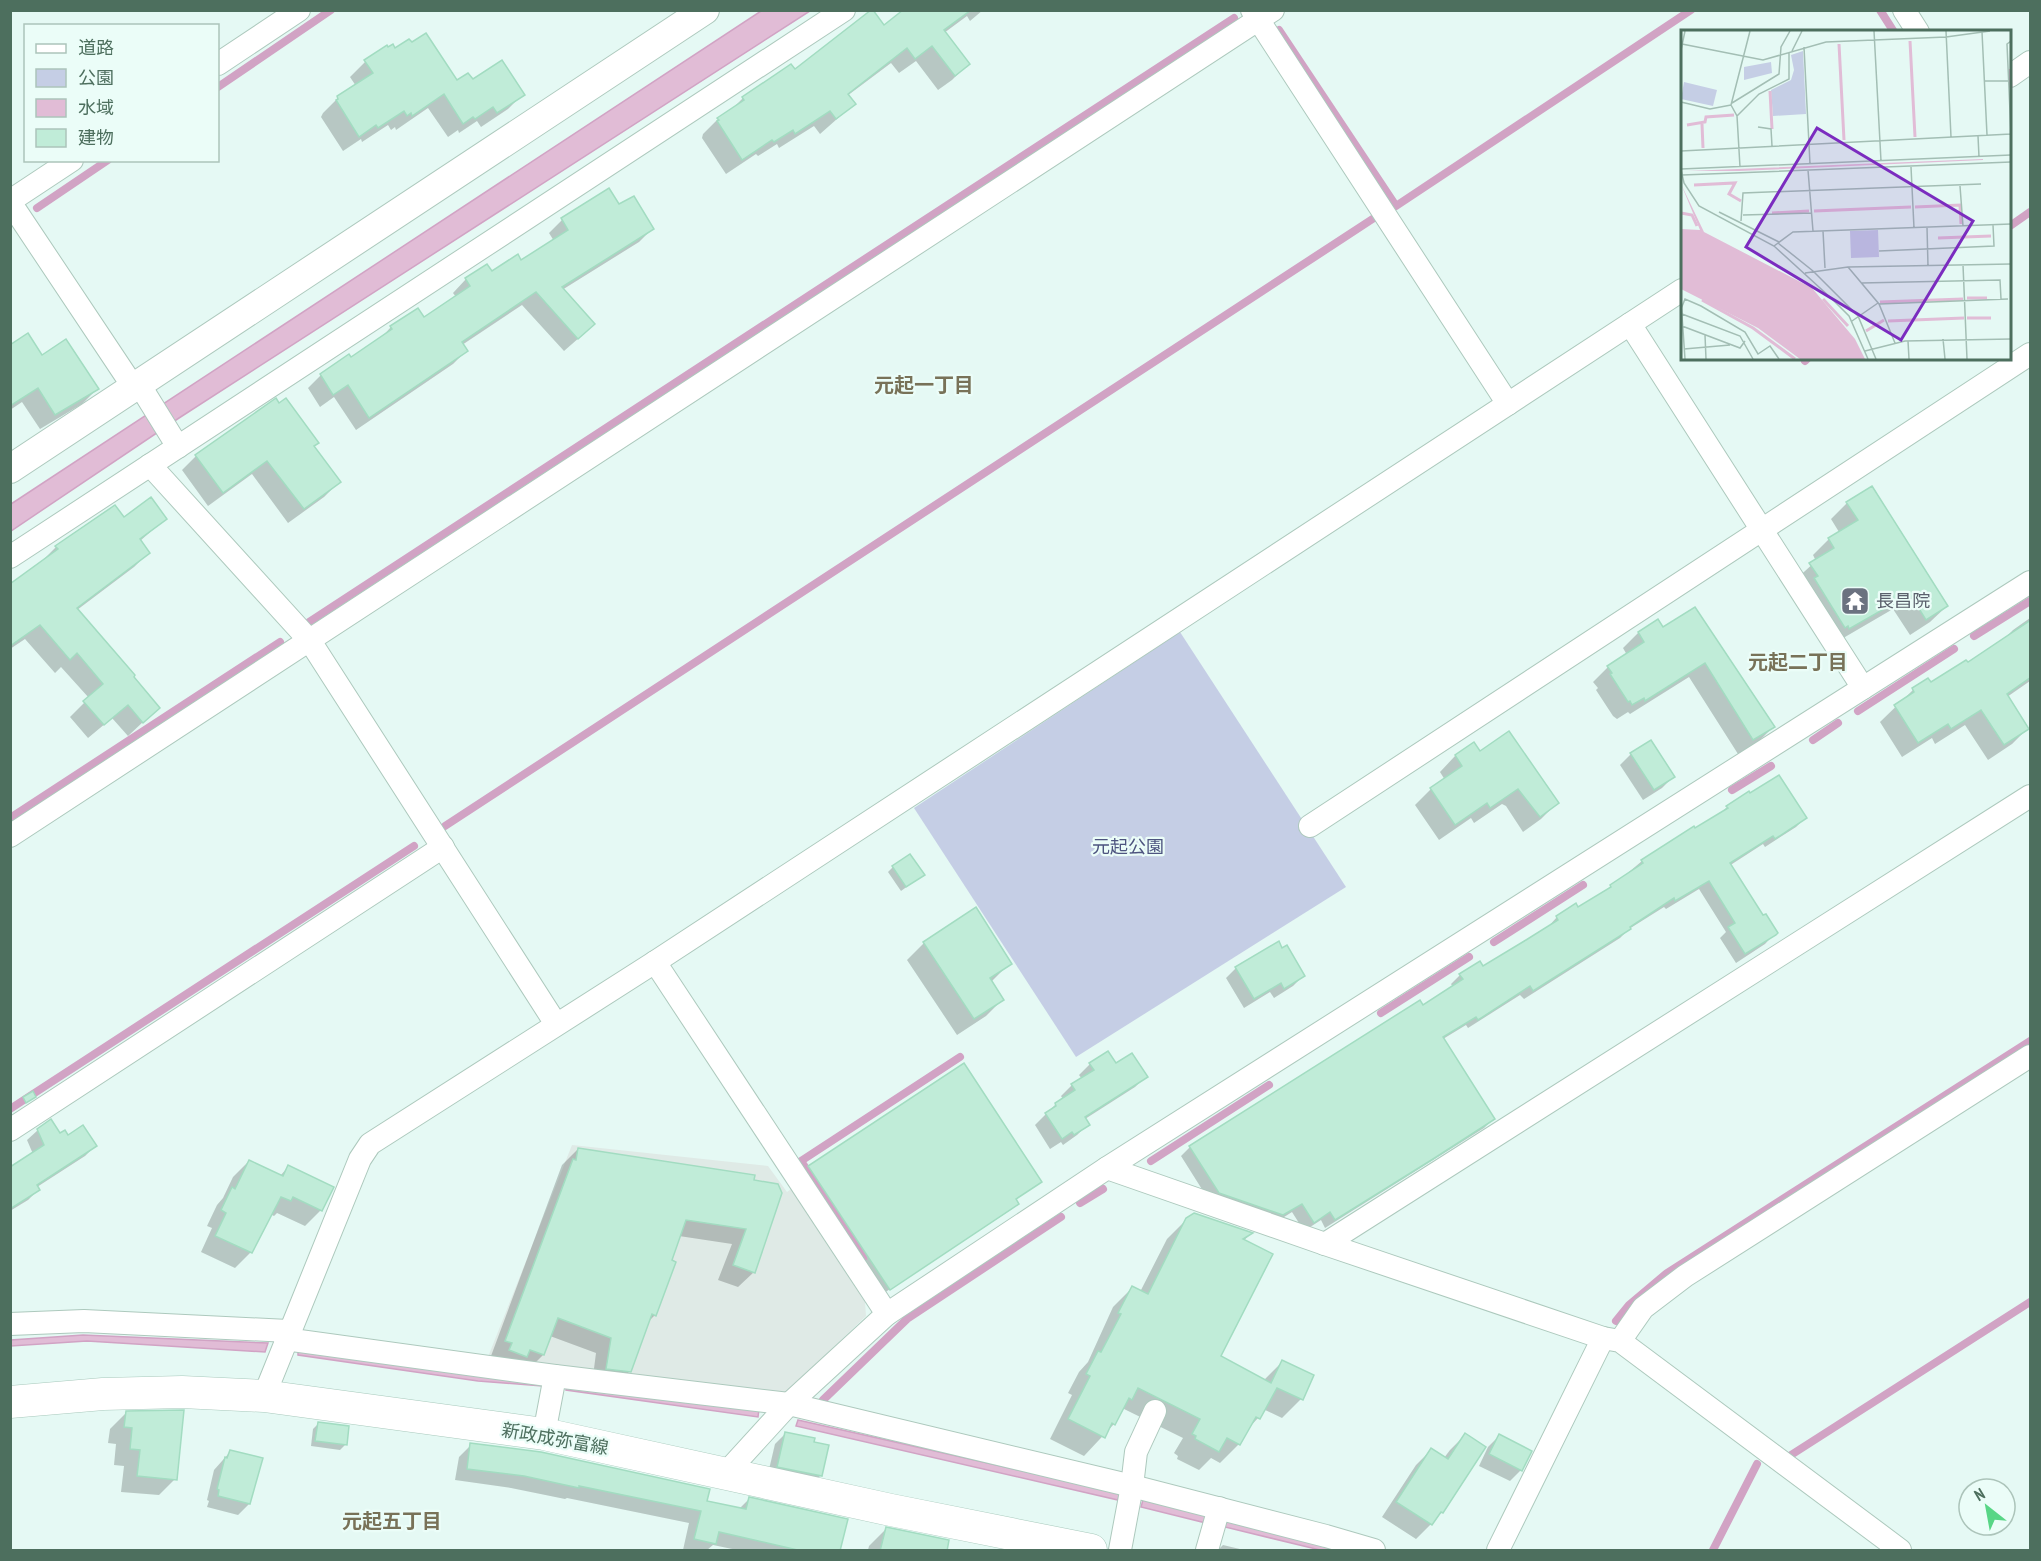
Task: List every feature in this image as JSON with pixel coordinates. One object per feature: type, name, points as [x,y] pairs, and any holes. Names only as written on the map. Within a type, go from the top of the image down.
[{"type":"main road","name":"新政成弥富線","points":[[10,1402],[103,1394],[182,1392],[264,1396],[544,1434],[1091,1551]]},
{"type":"street","points":[[219,63],[299,10]]},
{"type":"street","points":[[10,469],[140,390],[705,10]]},
{"type":"street","points":[[1904,10],[1917,30]]},
{"type":"street","points":[[10,557],[150,465],[175,442],[844,11]]},
{"type":"street","points":[[10,836],[1261,14],[1508,404]]},
{"type":"street","points":[[2011,75],[2031,62]]},
{"type":"street","points":[[69,162],[10,202],[175,442]]},
{"type":"street","points":[[264,1396],[360,1159],[370,1144],[655,962],[1681,291]]},
{"type":"street","points":[[1630,324],[1863,688]]},
{"type":"street","points":[[1311,826],[2031,354]]},
{"type":"street","points":[[150,465],[310,641],[556,1024]]},
{"type":"street","points":[[726,1473],[789,1404],[887,1314],[1107,1167],[2031,582]]},
{"type":"street","points":[[1325,1244],[2031,796]]},
{"type":"street","points":[[10,1130],[443,847]]},
{"type":"street","points":[[655,962],[887,1314]]},
{"type":"street","points":[[1498,1551],[1612,1339],[1642,1308],[1685,1276],[2031,1056]]},
{"type":"street","points":[[1107,1167],[1325,1244],[1612,1339],[1900,1551]]},
{"type":"street","points":[[10,1324],[84,1322],[287,1335],[555,1376],[789,1404],[1132,1486],[1326,1536],[1374,1551]]},
{"type":"street","points":[[544,1434],[555,1376]]},
{"type":"street","points":[[1120,1551],[1136,1452],[1155,1411]]},
{"type":"street","points":[[1207,1551],[1219,1508]]},
{"type":"shaded area","points":[[572,1145],[768,1166],[787,1192],[791,1189],[865,1302],[866,1316],[781,1398],[488,1357]]},
{"type":"green space","name":"元起公園","points":[[1180,632],[1346,887],[1076,1057],[914,808]]},
{"type":"water","points":[[761,11],[810,11],[179,418],[11,531],[11,504]]},
{"type":"water","points":[[83,1335],[268,1343],[265,1352],[87,1341],[11,1346],[11,1340]]},
{"type":"water","points":[[298,1350],[544,1380],[542,1386],[478,1381],[298,1355]]},
{"type":"water","points":[[567,1382],[759,1409],[758,1417],[566,1390]]},
{"type":"water","points":[[798,1420],[1120,1493],[1118,1500],[796,1426]]},
{"type":"water","points":[[1143,1500],[1208,1516],[1206,1523],[1141,1507]]},
{"type":"water","points":[[1226,1519],[1348,1550],[1320,1550],[1225,1527]]},
{"type":"building","points":[[871,10],[884,25],[903,10],[971,10],[944,30],[970,64],[955,76],[932,46],[915,59],[907,48],[848,94],[856,104],[836,119],[830,111],[795,134],[793,130],[774,142],[772,140],[742,160],[717,118],[744,100],[742,97],[791,64],[795,69]]},
{"type":"building","points":[[426,33],[457,80],[468,73],[473,79],[502,60],[525,95],[497,113],[493,107],[463,124],[444,94],[412,116],[411,113],[407,116],[404,111],[378,128],[376,125],[359,137],[336,100],[337,96],[373,73],[364,60],[387,45],[388,47],[393,44],[395,48],[409,39],[412,42]]},
{"type":"building","points":[[609,188],[619,204],[634,196],[654,229],[562,287],[595,324],[578,339],[536,292],[462,342],[468,351],[369,418],[348,385],[333,395],[320,374],[349,354],[351,357],[392,329],[390,326],[418,308],[424,317],[470,286],[465,278],[487,264],[492,271],[518,254],[521,260],[568,230],[561,218]]},
{"type":"building","points":[[28,333],[42,355],[66,339],[99,389],[55,415],[38,388],[10,406],[10,345]]},
{"type":"building","points":[[276,398],[279,403],[286,398],[319,443],[314,446],[341,482],[304,509],[267,461],[223,493],[195,455]]},
{"type":"building","points":[[1872,486],[1948,606],[1926,620],[1910,594],[1849,629],[1848,626],[1845,628],[1814,578],[1818,576],[1809,563],[1834,548],[1828,538],[1858,520],[1846,502]]},
{"type":"building","points":[[151,497],[167,519],[140,539],[150,553],[77,608],[135,675],[134,677],[160,708],[143,723],[128,705],[104,725],[83,701],[103,684],[77,653],[70,660],[40,625],[10,646],[10,584],[58,549],[55,546],[115,505],[124,517]]},
{"type":"building","points":[[1695,607],[1775,727],[1753,740],[1705,663],[1645,701],[1644,698],[1632,705],[1610,674],[1612,673],[1607,666],[1644,642],[1638,632],[1658,619],[1663,627]]},
{"type":"building","points":[[2031,620],[2031,677],[2007,694],[2029,729],[2004,745],[1981,710],[1951,729],[1948,724],[1918,743],[1894,705],[1914,692],[1912,688],[1928,678],[1931,682],[1966,660],[1968,662]]},
{"type":"building","points":[[1509,731],[1559,803],[1540,817],[1518,789],[1490,808],[1487,803],[1455,825],[1430,788],[1462,766],[1455,755],[1474,742],[1480,751]]},
{"type":"building","points":[[1651,740],[1675,777],[1654,790],[1630,753]]},
{"type":"building","points":[[1779,775],[1807,818],[1775,839],[1773,836],[1730,863],[1763,915],[1766,914],[1778,933],[1776,935],[1745,954],[1728,927],[1735,923],[1709,881],[1675,901],[1674,898],[1630,927],[1631,929],[1533,991],[1530,986],[1478,1020],[1476,1017],[1443,1037],[1495,1119],[1433,1159],[1335,1220],[1330,1212],[1314,1223],[1302,1204],[1283,1215],[1219,1193],[1189,1146],[1420,1000],[1423,1005],[1463,979],[1459,974],[1480,961],[1483,966],[1558,920],[1556,916],[1576,903],[1578,907],[1611,887],[1610,885],[1643,863],[1641,860],[1694,826],[1695,828],[1728,808],[1726,806],[1749,791],[1750,793]]},
{"type":"building","points":[[910,854],[925,875],[906,887],[892,866]]},
{"type":"building","points":[[976,907],[1012,964],[990,978],[1004,1000],[974,1019],[923,942]]},
{"type":"building","points":[[1279,941],[1282,948],[1287,945],[1305,976],[1284,989],[1281,983],[1254,999],[1235,967]]},
{"type":"building","points":[[1108,1051],[1116,1063],[1132,1053],[1148,1077],[1085,1117],[1090,1125],[1062,1139],[1045,1113],[1056,1106],[1055,1103],[1075,1090],[1071,1084],[1094,1070],[1089,1063]]},
{"type":"building","points":[[964,1063],[1042,1182],[1016,1199],[1019,1204],[890,1290],[808,1166]]},
{"type":"building","points":[[33,1091],[36,1097],[26,1103],[23,1097]]},
{"type":"building","points":[[51,1119],[60,1133],[65,1130],[68,1135],[83,1125],[97,1146],[37,1185],[40,1190],[10,1209],[10,1167],[44,1145],[37,1129]]},
{"type":"building","points":[[578,1148],[755,1175],[754,1180],[778,1184],[782,1193],[755,1273],[733,1265],[746,1229],[686,1220],[672,1260],[676,1262],[656,1316],[652,1314],[631,1372],[606,1369],[611,1338],[558,1318],[544,1355],[530,1350],[527,1357],[509,1350],[512,1343],[505,1341],[573,1159],[576,1160]]},
{"type":"building","points":[[249,1160],[283,1176],[288,1165],[334,1187],[322,1211],[293,1197],[291,1201],[281,1197],[252,1253],[215,1236],[226,1213],[221,1210],[232,1187],[235,1189]]},
{"type":"building","points":[[1194,1213],[1253,1233],[1243,1239],[1273,1254],[1221,1356],[1271,1383],[1282,1360],[1314,1375],[1303,1400],[1277,1388],[1260,1419],[1256,1417],[1240,1445],[1227,1438],[1219,1452],[1195,1439],[1196,1436],[1192,1434],[1200,1419],[1138,1388],[1132,1400],[1129,1398],[1115,1425],[1112,1423],[1105,1438],[1068,1419],[1090,1376],[1086,1374],[1098,1351],[1101,1352],[1121,1314],[1118,1313],[1132,1286],[1148,1294],[1186,1218]]},
{"type":"building","points":[[184,1410],[177,1480],[137,1476],[140,1450],[130,1449],[132,1428],[124,1427],[126,1411]]},
{"type":"building","points":[[318,1422],[349,1426],[347,1445],[315,1441]]},
{"type":"building","points":[[785,1432],[815,1438],[814,1442],[829,1445],[822,1476],[777,1467]]},
{"type":"building","points":[[1465,1433],[1486,1447],[1443,1513],[1441,1512],[1432,1525],[1396,1502],[1431,1448],[1448,1459]]},
{"type":"building","points":[[1499,1434],[1532,1451],[1522,1471],[1489,1454]]},
{"type":"building","points":[[470,1443],[541,1452],[710,1489],[707,1501],[746,1509],[749,1497],[848,1519],[840,1551],[802,1551],[719,1532],[716,1544],[694,1539],[701,1511],[524,1476],[467,1469]]},
{"type":"building","points":[[230,1450],[263,1458],[250,1504],[218,1496],[219,1490],[217,1489],[225,1457],[227,1458]]},
{"type":"building","points":[[886,1527],[949,1540],[947,1551],[880,1551]]},
{"type":"waterway","points":[[219,86],[331,10]]},
{"type":"waterway","points":[[1279,30],[1396,206],[1691,10]]},
{"type":"waterway","points":[[1880,10],[1893,30]]},
{"type":"waterway","points":[[309,622],[1234,18]]},
{"type":"waterway","points":[[37,208],[105,162]]},
{"type":"waterway","points":[[2011,225],[2030,212]]},
{"type":"waterway","points":[[445,826],[1374,218]]},
{"type":"waterway","points":[[1974,636],[2030,601]]},
{"type":"waterway","points":[[10,818],[280,642]]},
{"type":"waterway","points":[[1858,711],[1954,649]]},
{"type":"waterway","points":[[1813,740],[1838,723]]},
{"type":"waterway","points":[[1732,790],[1771,766]]},
{"type":"waterway","points":[[10,1109],[414,846]]},
{"type":"waterway","points":[[1494,942],[1583,885]]},
{"type":"waterway","points":[[1381,1013],[1469,957]]},
{"type":"waterway","points":[[1616,1321],[1629,1305],[1667,1273],[2030,1041]]},
{"type":"waterway","points":[[863,1258],[801,1161],[960,1057]]},
{"type":"waterway","points":[[1151,1161],[1269,1085]]},
{"type":"waterway","points":[[1080,1203],[1103,1189]]},
{"type":"waterway","points":[[823,1400],[907,1319],[1061,1217]]},
{"type":"waterway","points":[[1791,1455],[2030,1302]]},
{"type":"waterway","points":[[1713,1550],[1757,1464]]},
{"type":"place","name":"長昌院","points":[[1855,601]]},
{"type":"district","name":"元起一丁目","points":[[924,385]]},
{"type":"district","name":"元起二丁目","points":[[1798,662]]},
{"type":"district","name":"元起五丁目","points":[[392,1521]]}]
